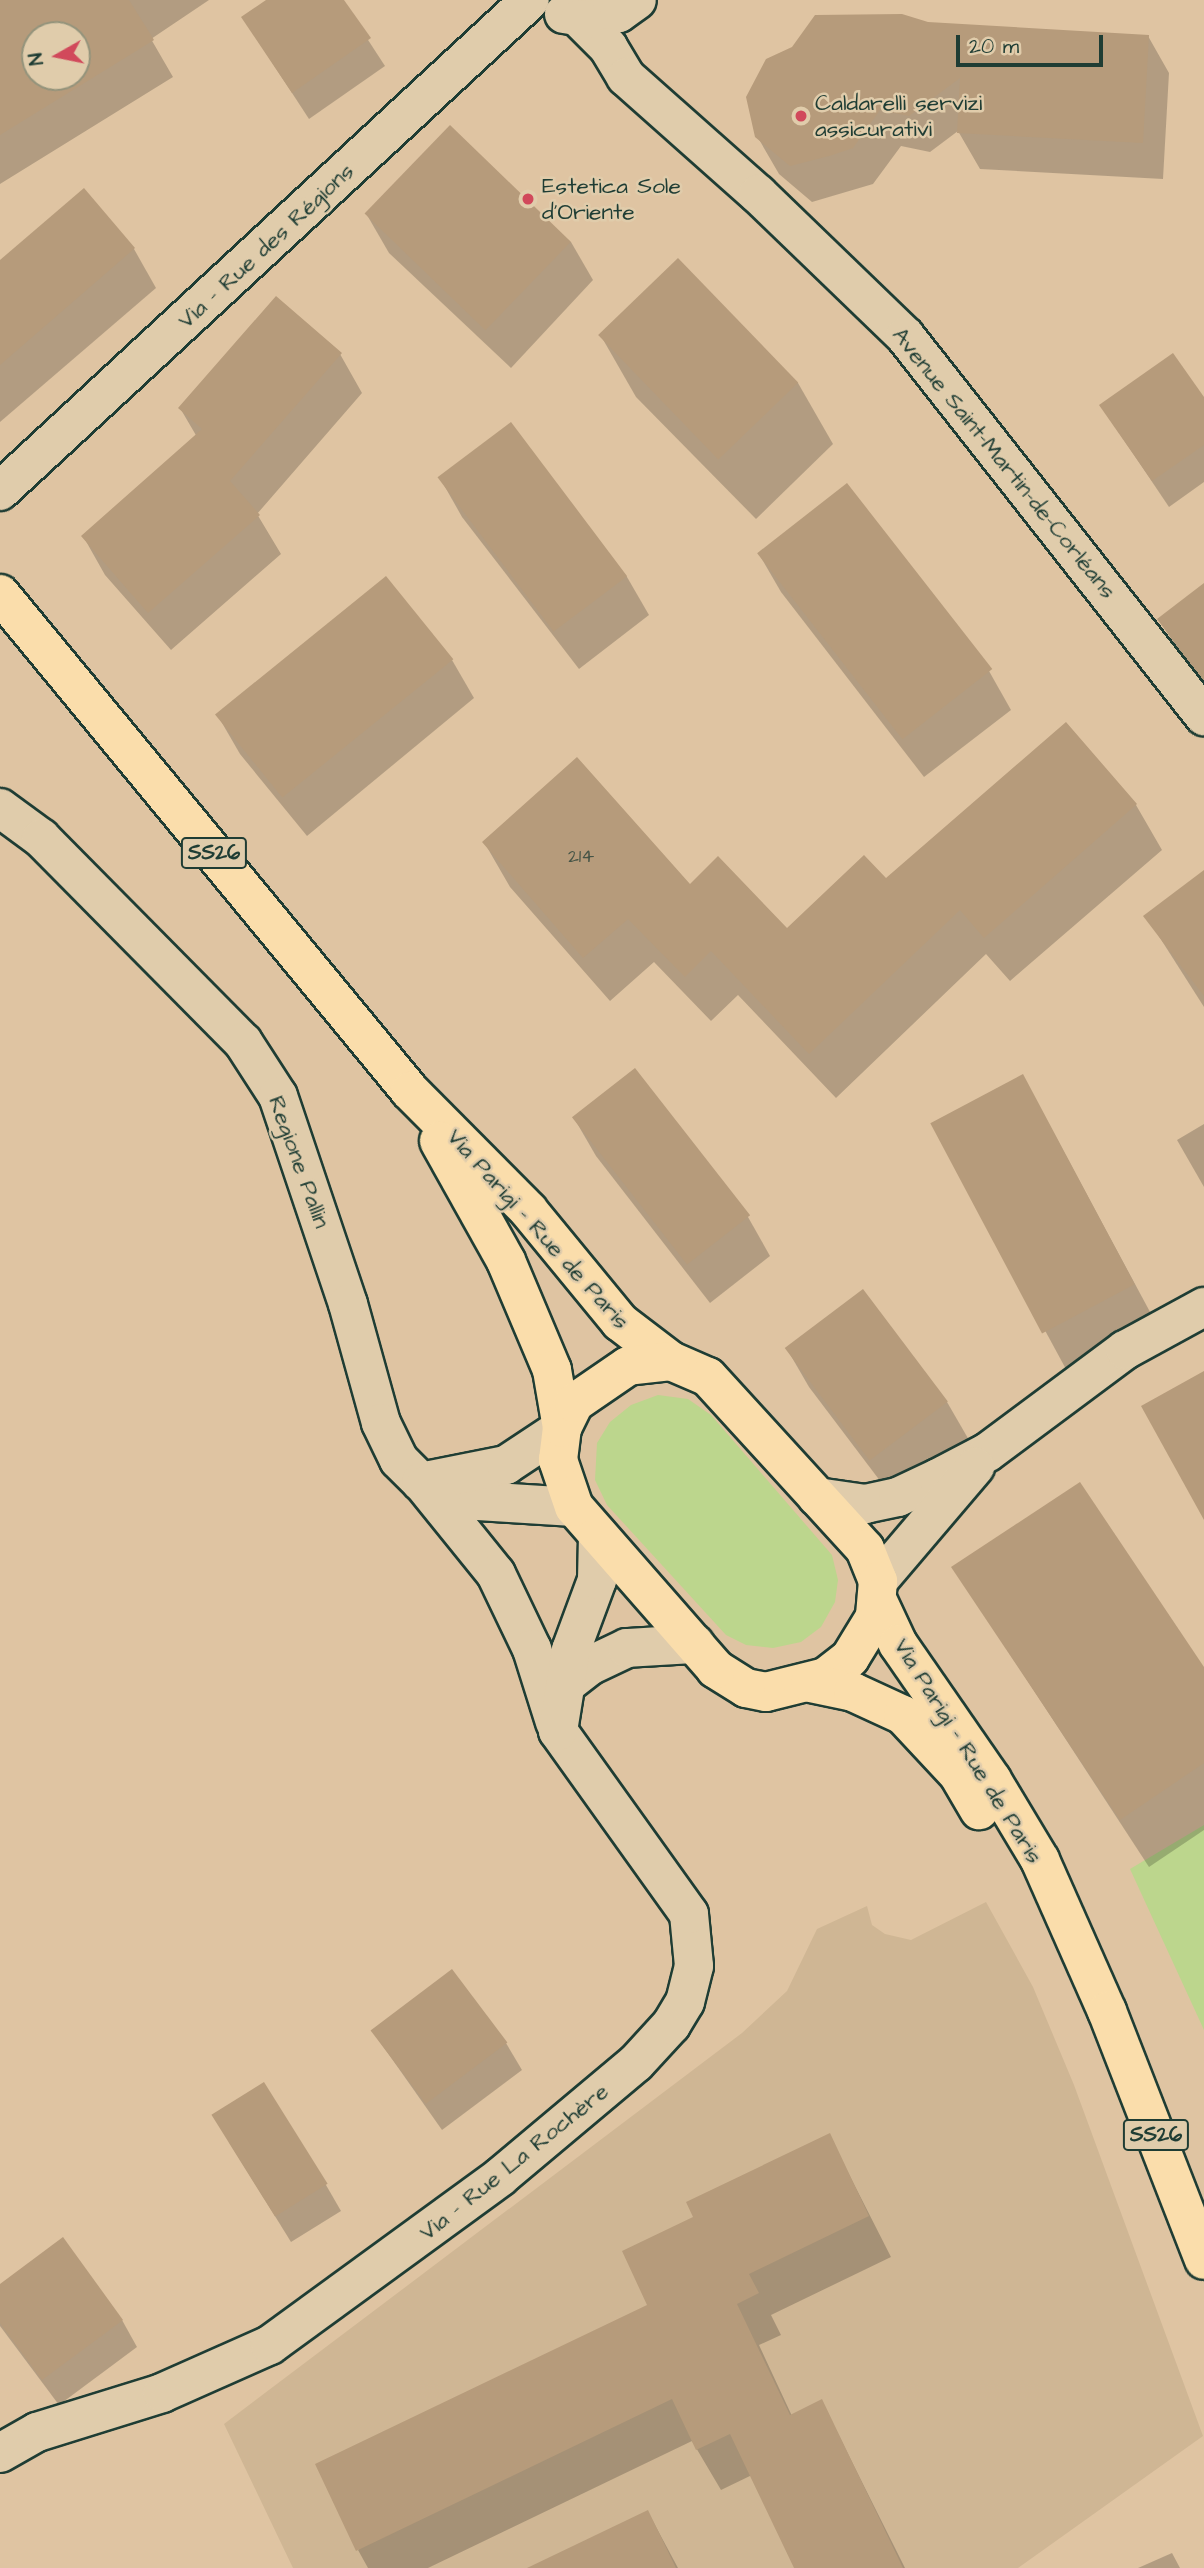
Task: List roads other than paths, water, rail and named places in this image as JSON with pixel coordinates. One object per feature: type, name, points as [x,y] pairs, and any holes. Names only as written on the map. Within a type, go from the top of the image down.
[{"type":"main road","name":"Via Parigi - Rue de Paris","points":[[9,605],[410,1091],[528,1210],[620,1322],[650,1349],[708,1377],[865,1549],[898,1644],[992,1780],[1040,1860],[1073,1943],[1107,2011],[1204,2260]]},
{"type":"main road","name":"Via Parigi - Rue de Paris","points":[[410,1091],[506,1261],[552,1370],[562,1428],[558,1460],[586,1521],[716,1669],[746,1688],[766,1692],[810,1684],[826,1677],[850,1658],[875,1617],[878,1590]]},
{"type":"main road","name":"Via Parigi - Rue de Paris","points":[[562,1428],[574,1403],[597,1385],[628,1366],[671,1361]]},
{"type":"main road","name":"Via Parigi - Rue de Paris","points":[[810,1684],[853,1692],[903,1715],[958,1774],[1009,1858],[1073,1943]]},
{"type":"street","name":"Via - Rue des Régions","points":[[0,491],[530,0]]},
{"type":"street","name":"Avenue Saint-Martin-de-Corléans","points":[[543,0],[580,19],[608,47],[626,77],[758,194],[905,336],[1204,716]]},
{"type":"street","points":[[580,19],[618,13],[637,0]]},
{"type":"street","name":"Regione Pallin","points":[[0,808],[41,838],[243,1042],[278,1096],[348,1304],[381,1423],[399,1460],[421,1482],[462,1500],[586,1521]]},
{"type":"street","points":[[817,1497],[865,1504],[898,1497],[988,1452],[1125,1350],[1204,1307]]},
{"type":"street","points":[[421,1482],[506,1465],[562,1428]]},
{"type":"street","points":[[878,1590],[988,1452]]},
{"type":"street","name":"Via - Rue La Rochère","points":[[0,2453],[37,2432],[162,2393],[270,2345],[500,2177],[636,2063],[671,2025],[685,2002],[694,1966],[689,1914],[558,1731],[532,1649],[496,1574],[421,1482]]},
{"type":"street","points":[[558,1731],[571,1650],[597,1580],[586,1521]]},
{"type":"street","points":[[565,1685],[589,1666],[627,1648],[695,1644]]},
{"type":"place","name":"Caldarelli servizi assicurativi","points":[[801,116]]},
{"type":"place","name":"Estetica Sole d'Oriente","points":[[528,199]]}]
